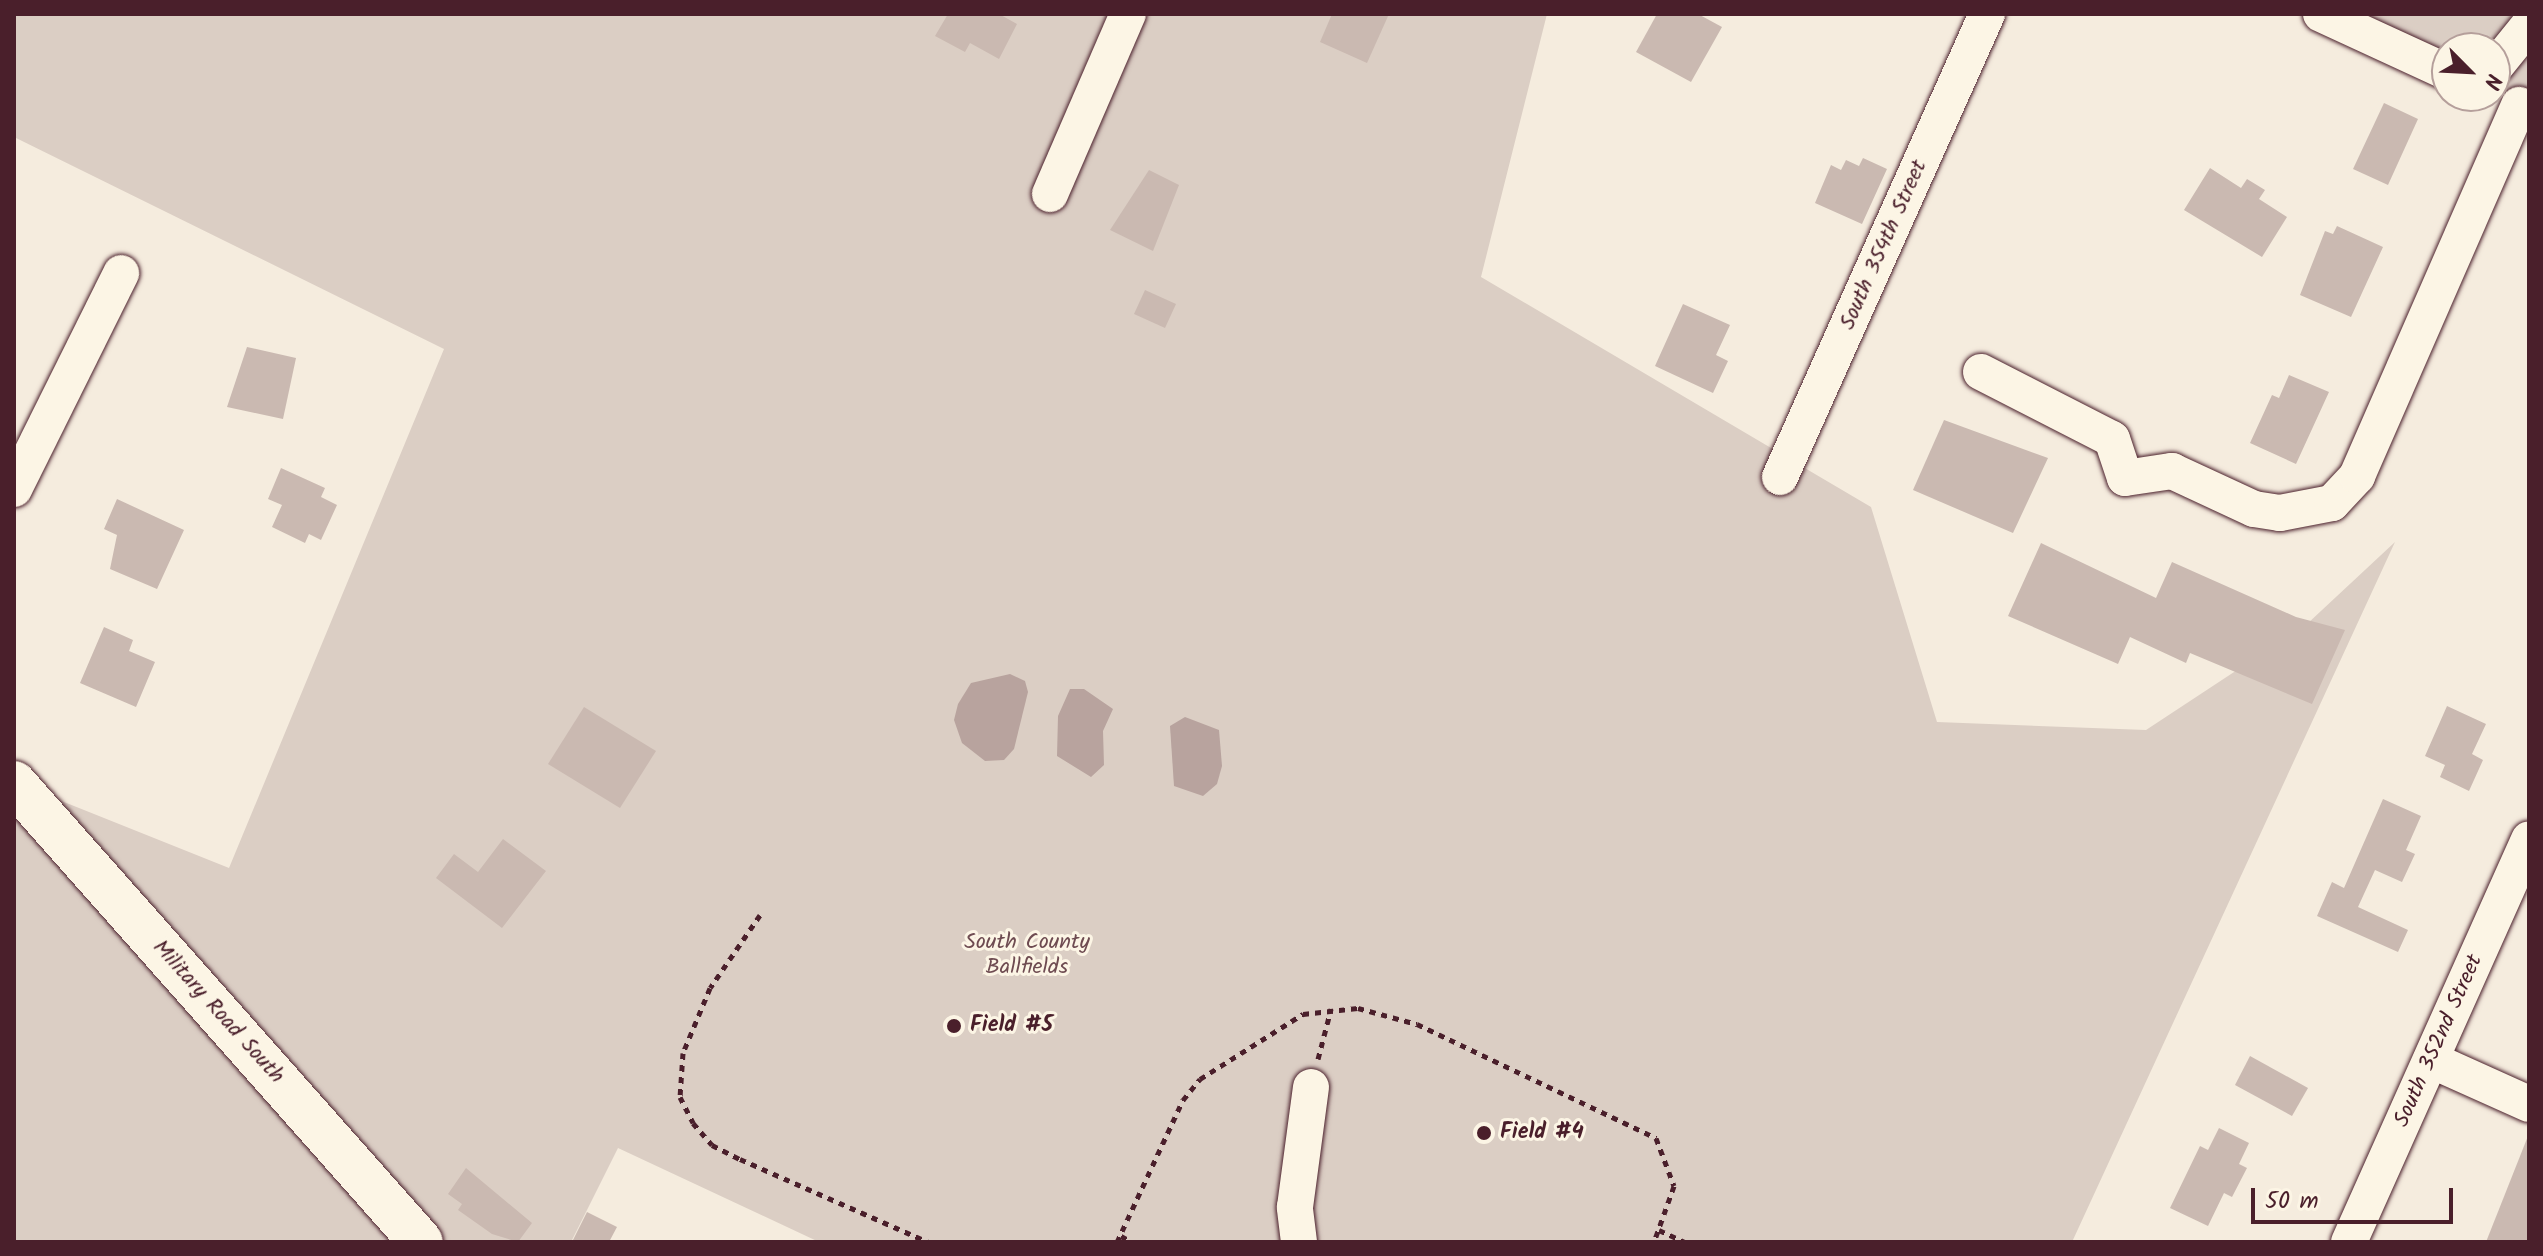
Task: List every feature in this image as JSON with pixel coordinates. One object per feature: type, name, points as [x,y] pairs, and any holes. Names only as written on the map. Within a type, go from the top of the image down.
[{"type":"main road","name":"Military Road South","points":[[14,783],[421,1242]]},
{"type":"street","points":[[1050,194],[1128,14]]},
{"type":"street","name":"South 354th Street","points":[[1780,477],[1987,14]]},
{"type":"street","points":[[2321,14],[2431,65]]},
{"type":"street","points":[[2511,47],[2529,25]]},
{"type":"street","points":[[1981,372],[2112,439],[2125,478],[2172,471],[2254,509],[2304,513],[2347,491],[2514,103]]},
{"type":"street","points":[[14,489],[121,273]]},
{"type":"street","name":"South 352nd Street","points":[[2349,1242],[2529,839]]},
{"type":"street","points":[[2431,1060],[2529,1104]]},
{"type":"street","points":[[1299,1242],[1295,1207],[1311,1087]]},
{"type":"path","points":[[760,915],[710,988],[683,1053],[680,1097],[693,1123],[726,1152],[928,1242]]},
{"type":"path","points":[[1311,1087],[1331,1009]]},
{"type":"path","points":[[1132,1242],[1119,1239],[1183,1100],[1200,1079],[1277,1027],[1331,1009],[1374,1011],[1417,1024],[1656,1138],[1674,1186],[1654,1242]]},
{"type":"path","points":[[1659,1230],[1685,1242]]},
{"type":"green space","name":"South County Ballfields","points":[[14,14],[1547,14],[1481,277],[1871,507],[1937,722],[2146,730],[2307,624],[2395,542],[2072,1242],[819,1242],[618,1148],[571,1242],[14,1242],[14,782],[229,868],[444,349],[14,137]]},
{"type":"green space","points":[[2321,14],[2529,14],[2529,110],[2511,102],[2511,32],[2431,32],[2431,65]]},
{"type":"shaded area","points":[[1010,674],[1025,681],[1028,692],[1014,749],[1004,760],[985,761],[962,743],[954,720],[958,704],[971,683]]},
{"type":"shaded area","points":[[1070,689],[1084,689],[1113,709],[1103,731],[1104,765],[1091,777],[1057,756],[1058,716]]},
{"type":"shaded area","points":[[1185,717],[1219,730],[1222,766],[1217,784],[1203,796],[1174,786],[1170,726]]},
{"type":"building","points":[[948,14],[999,14],[1017,24],[999,59],[970,43],[965,52],[935,36]]},
{"type":"building","points":[[1332,14],[1389,14],[1367,63],[1320,42]]},
{"type":"building","points":[[1657,14],[1698,14],[1722,27],[1691,82],[1636,52]]},
{"type":"building","points":[[2384,103],[2418,119],[2388,185],[2353,169]]},
{"type":"building","points":[[1863,158],[1887,169],[1862,224],[1815,203],[1831,165],[1841,170],[1846,160],[1859,166]]},
{"type":"building","points":[[2210,168],[2241,188],[2247,179],[2265,190],[2259,199],[2287,217],[2262,257],[2184,210]]},
{"type":"building","points":[[1149,170],[1179,185],[1153,251],[1110,230]]},
{"type":"building","points":[[2337,226],[2383,247],[2351,317],[2300,295],[2325,231],[2333,234]]},
{"type":"building","points":[[1145,290],[1176,304],[1165,328],[1134,314]]},
{"type":"building","points":[[1683,304],[1730,325],[1716,355],[1728,361],[1713,393],[1655,366]]},
{"type":"building","points":[[247,347],[296,358],[283,419],[227,407]]},
{"type":"building","points":[[2289,375],[2329,392],[2296,464],[2250,443],[2272,395],[2279,398]]},
{"type":"building","points":[[1944,420],[2048,458],[2013,533],[1913,490]]},
{"type":"building","points":[[281,468],[325,488],[321,497],[337,505],[321,540],[309,534],[305,543],[272,527],[282,505],[268,499]]},
{"type":"building","points":[[117,499],[184,530],[157,589],[110,569],[117,535],[104,529]]},
{"type":"building","points":[[2041,543],[2156,598],[2172,562],[2296,617],[2345,630],[2312,704],[2190,653],[2186,663],[2130,637],[2118,664],[2008,616]]},
{"type":"building","points":[[104,627],[133,640],[129,651],[155,662],[136,707],[80,683]]},
{"type":"building","points":[[2447,706],[2486,724],[2472,754],[2483,760],[2469,791],[2440,777],[2445,765],[2425,756]]},
{"type":"building","points":[[584,707],[656,751],[620,808],[548,764]]},
{"type":"building","points":[[2383,799],[2421,816],[2406,850],[2415,854],[2402,882],[2375,870],[2358,907],[2408,930],[2398,952],[2317,916],[2332,882],[2344,888]]},
{"type":"building","points":[[503,839],[546,871],[502,928],[436,878],[454,854],[478,872]]},
{"type":"building","points":[[2250,1056],[2308,1088],[2292,1116],[2235,1085]]},
{"type":"building","points":[[2219,1128],[2249,1143],[2239,1164],[2247,1168],[2232,1197],[2224,1193],[2208,1226],[2170,1208],[2200,1146],[2208,1150]]},
{"type":"building","points":[[2528,1136],[2529,1242],[2486,1242]]},
{"type":"building","points":[[466,1168],[532,1223],[518,1242],[492,1234],[458,1210],[462,1204],[448,1194]]},
{"type":"building","points":[[587,1212],[617,1227],[609,1242],[572,1242]]},
{"type":"place","name":"Field #5","points":[[954,1026]]},
{"type":"place","name":"Field #4","points":[[1484,1133]]}]
